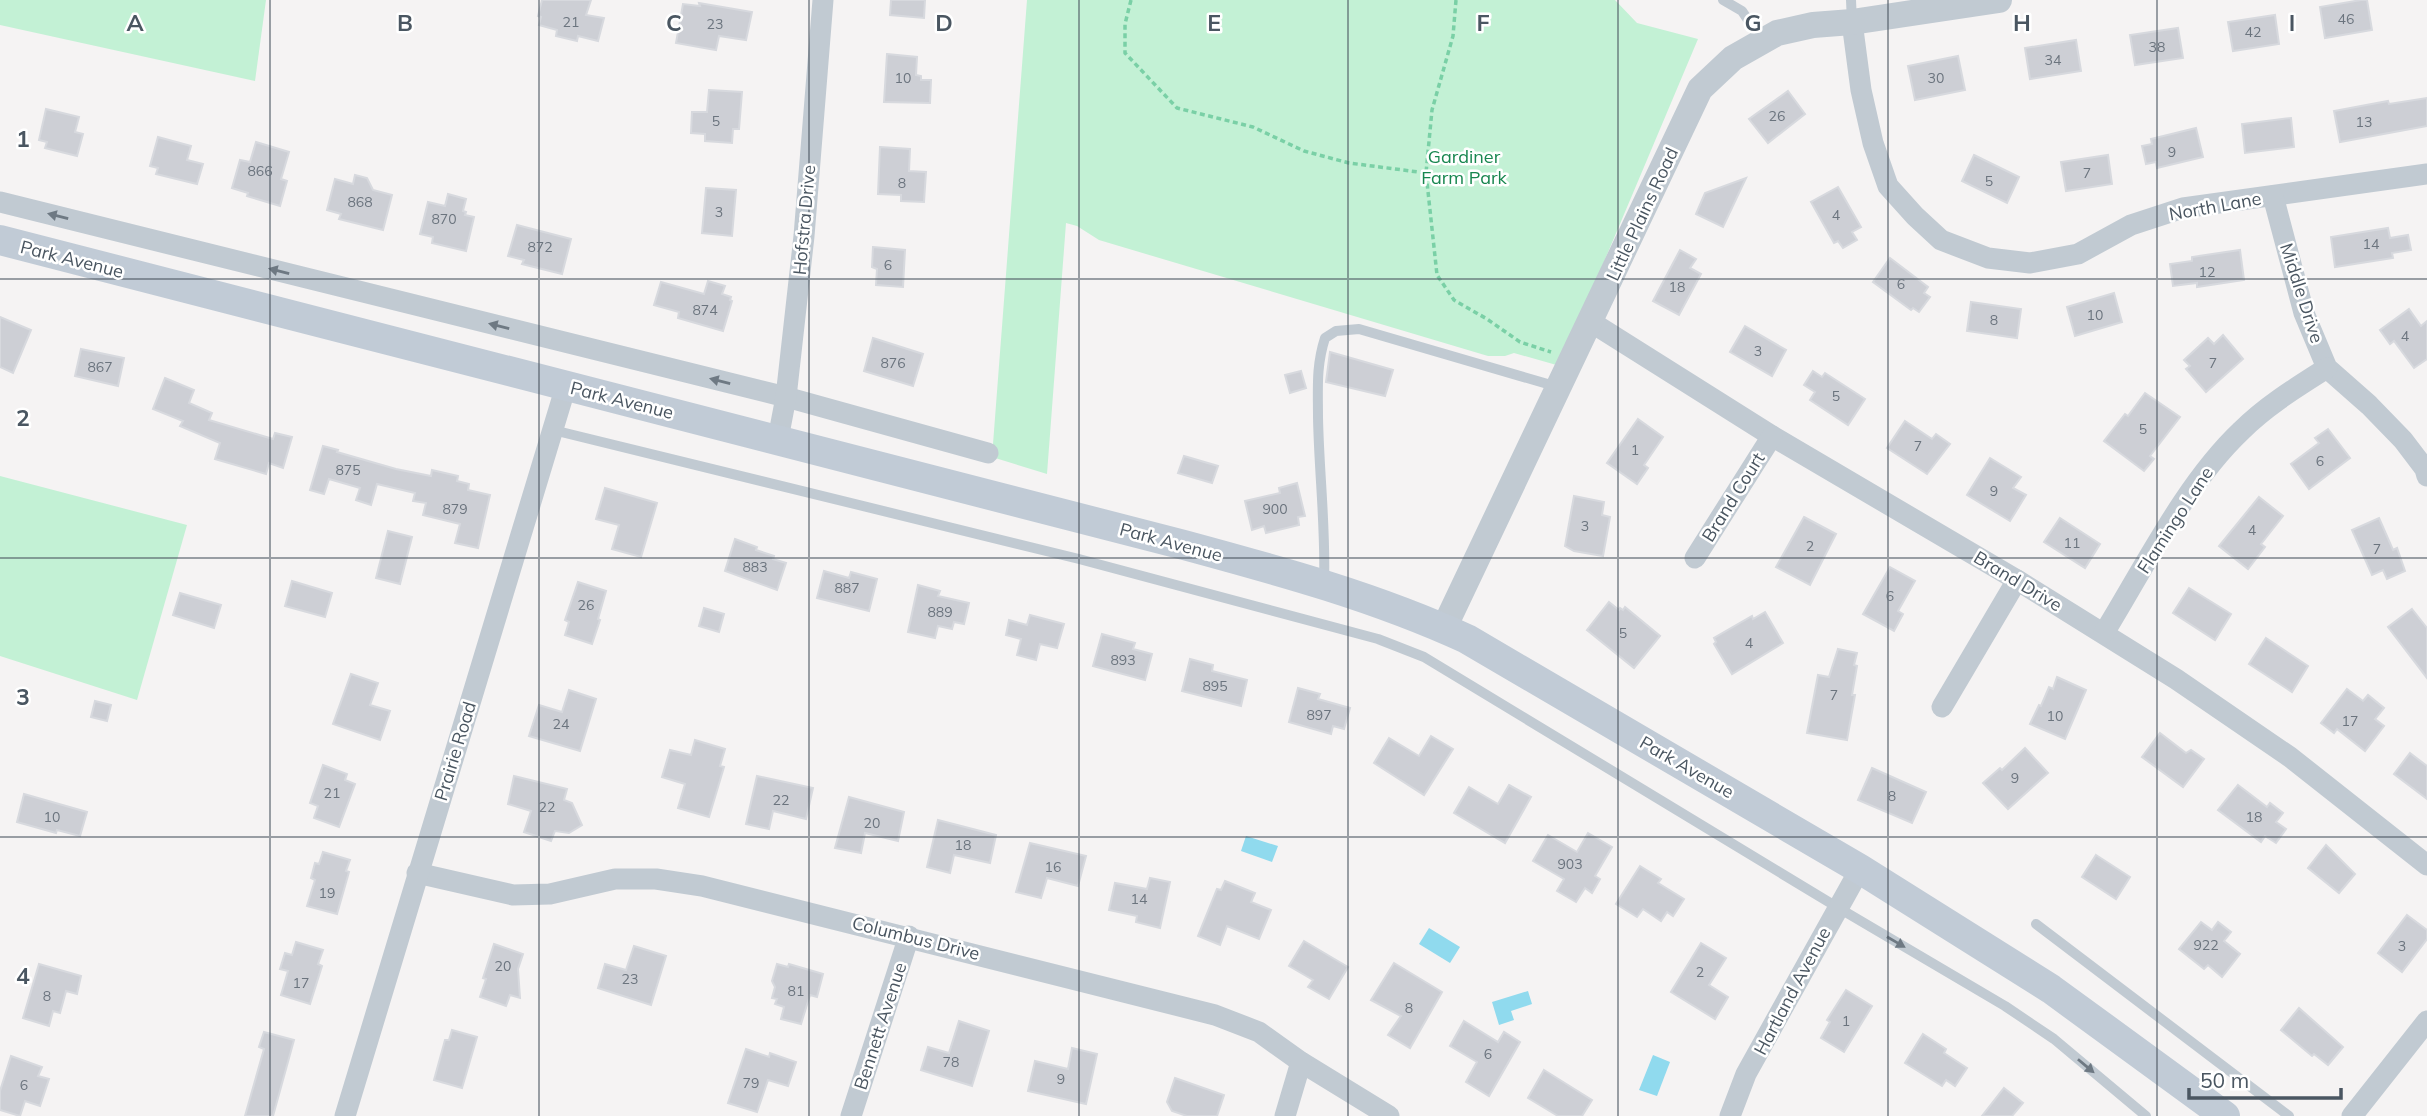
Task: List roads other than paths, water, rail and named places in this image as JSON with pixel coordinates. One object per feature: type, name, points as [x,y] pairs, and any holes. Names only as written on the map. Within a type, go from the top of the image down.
[{"type":"main road","name":"Park Avenue","points":[[0,240],[778,439],[1324,583],[1444,628],[1860,869],[2051,989],[2225,1116]]},
{"type":"street","name":"Hofstra Drive","points":[[778,439],[786,397],[804,236],[823,0]]},
{"type":"street","name":"Little Plains Road","points":[[1444,628],[1700,89],[1732,58],[1777,33],[1813,25],[1852,11],[1999,0]]},
{"type":"street","name":"North Lane","points":[[1852,11],[1860,90],[1873,143],[1888,186],[1941,240],[1988,258],[2030,263],[2078,254],[2131,225],[2183,208],[2427,174]]},
{"type":"street","name":"Middle Drive","points":[[2273,196],[2304,313],[2327,368],[2403,440],[2425,469],[2427,476]]},
{"type":"street","points":[[0,202],[786,397],[988,453]]},
{"type":"street","name":"Brand Drive","points":[[1591,322],[1772,436],[2017,580],[2176,679],[2290,757],[2427,866]]},
{"type":"street","name":"Flamingo Lane","points":[[2104,634],[2199,478],[2241,431],[2285,394],[2327,368]]},
{"type":"street","name":"Prairie Road","points":[[345,1116],[566,386]]},
{"type":"street","name":"Brand Court","points":[[1695,558],[1772,436]]},
{"type":"street","points":[[1942,706],[2017,580]]},
{"type":"street","name":"Hartland Avenue","points":[[1730,1116],[1746,1074],[1860,869]]},
{"type":"street","name":"Columbus Drive","points":[[417,873],[513,895],[550,894],[615,879],[656,879],[702,886],[909,936],[1215,1014],[1259,1032],[1301,1062],[1389,1116]]},
{"type":"street","name":"Bennett Avenue","points":[[851,1116],[909,936]]},
{"type":"street","points":[[2352,1116],[2427,1021]]},
{"type":"street","points":[[1285,1116],[1301,1062]]},
{"type":"lane","points":[[1723,0],[1742,11],[1762,41]]},
{"type":"lane","points":[[1324,583],[1325,535],[1318,443],[1318,361],[1325,338],[1336,331],[1359,329],[1560,388]]},
{"type":"lane","points":[[553,430],[1079,559],[1378,639],[1424,657],[2005,1006],[2054,1039],[2146,1116]]},
{"type":"lane","points":[[2036,924],[2289,1116]]},
{"type":"water","points":[[1246,836],[1278,846],[1272,862],[1241,851]]},
{"type":"water","points":[[1429,928],[1460,947],[1450,963],[1419,944]]},
{"type":"water","points":[[1528,991],[1532,1004],[1511,1011],[1514,1020],[1499,1025],[1492,1002]]},
{"type":"water","points":[[1653,1055],[1670,1062],[1657,1096],[1639,1090]]},
{"type":"park label","name":"Gardiner Farm Park","points":[[1464,166]]}]
